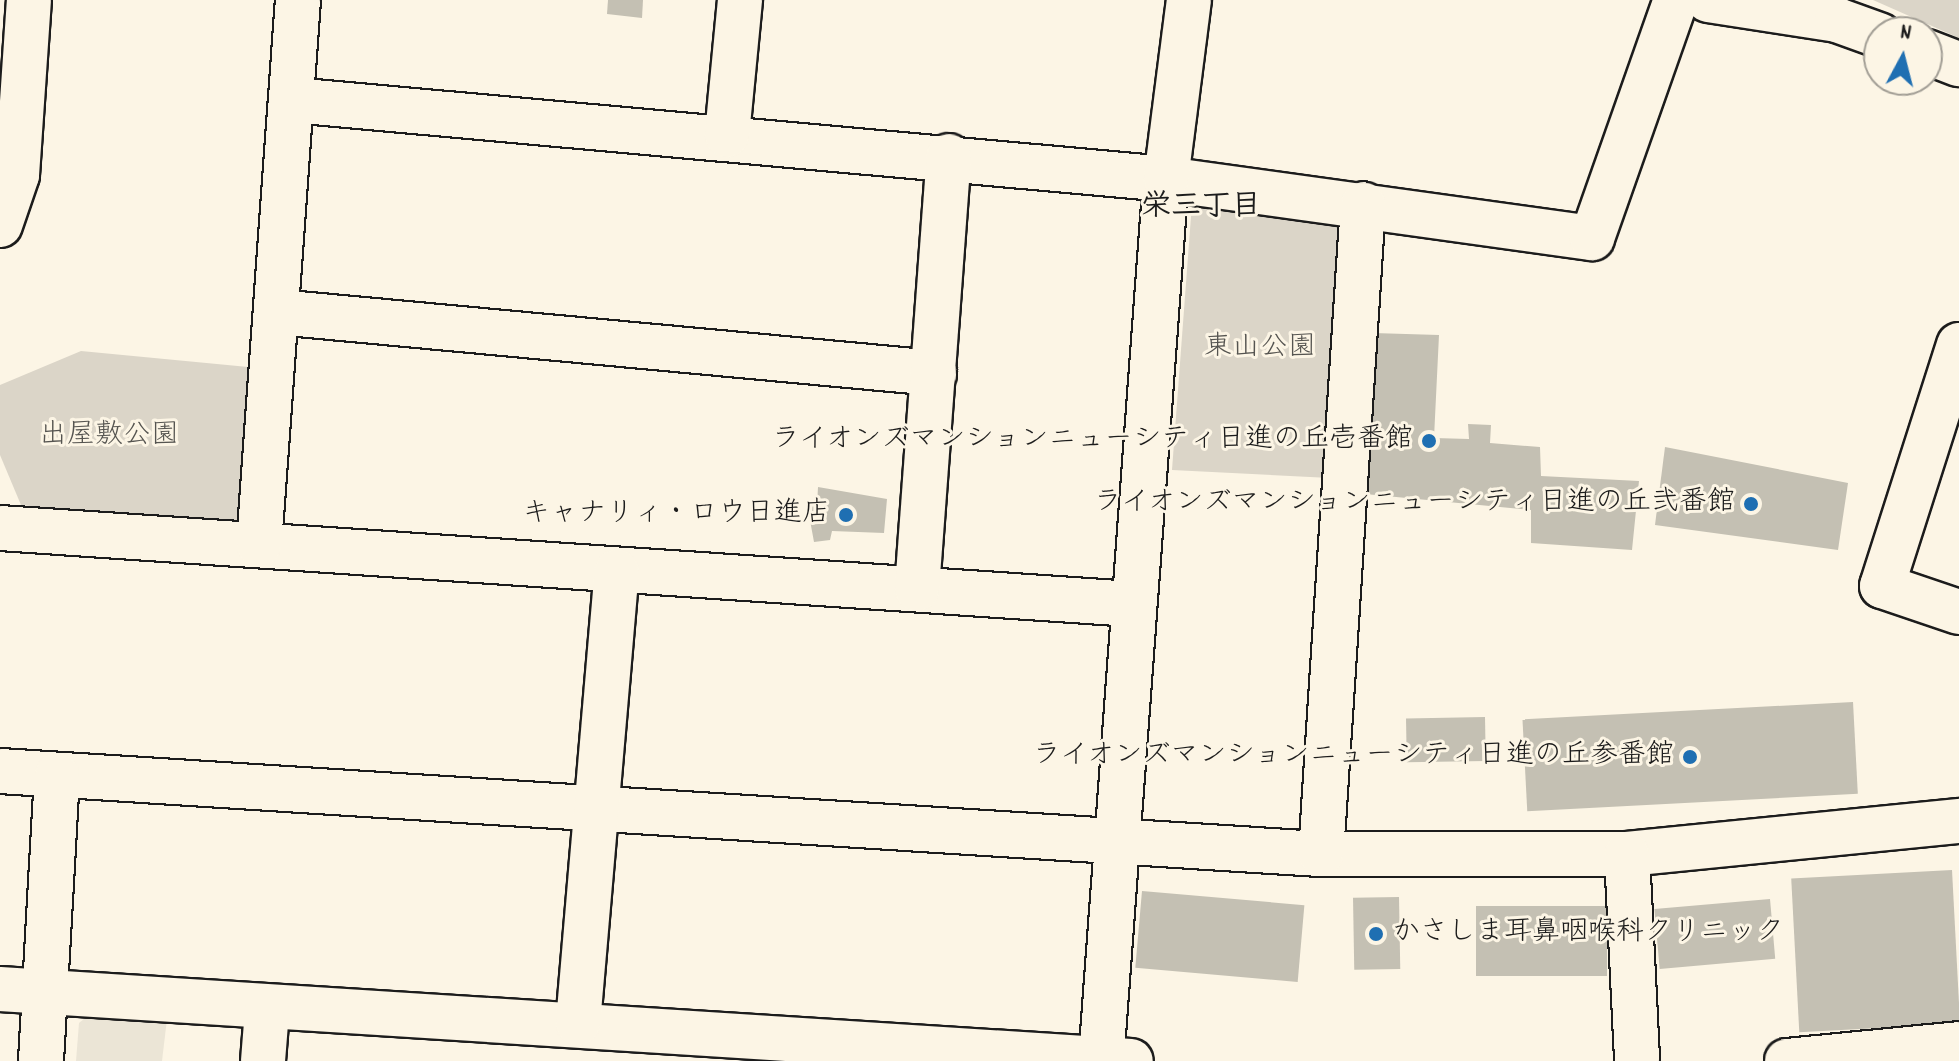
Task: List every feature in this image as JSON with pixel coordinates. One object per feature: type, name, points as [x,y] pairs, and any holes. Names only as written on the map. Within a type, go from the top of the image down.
[{"type":"street","points":[[0,225],[17,175],[29,0]]},
{"type":"street","points":[[259,545],[298,0]]},
{"type":"street","points":[[727,135],[740,0]]},
{"type":"street","points":[[0,989],[267,1010],[308,1003],[578,1023],[910,1056],[1111,1060],[1131,604],[1166,179],[1189,0]]},
{"type":"street","points":[[292,100],[727,135],[1166,179],[1592,238],[1676,0]]},
{"type":"street","points":[[1708,0],[1837,20],[1863,29]]},
{"type":"street","points":[[917,589],[949,156]]},
{"type":"street","points":[[1321,854],[1363,204]]},
{"type":"street","points":[[277,312],[934,373]]},
{"type":"street","points":[[1956,362],[1882,586],[1959,612]]},
{"type":"street","points":[[3,521],[259,545],[617,572],[1131,604]]},
{"type":"street","points":[[578,1023],[592,808],[617,572]]},
{"type":"street","points":[[0,771],[1321,854],[1627,854],[1959,821]]},
{"type":"street","points":[[41,1061],[57,775]]},
{"type":"street","points":[[1627,854],[1637,1061]]},
{"type":"street","points":[[263,1061],[267,1010]]},
{"type":"street","points":[[1787,1061],[1959,1044]]},
{"type":"shaded area","points":[[90,1014],[167,1019],[162,1061],[76,1061],[79,1023]]},
{"type":"green space","points":[[1873,0],[1959,0],[1959,38],[1943,31],[1943,16],[1909,16]]},
{"type":"green space","name":"東山公園","points":[[1192,203],[1333,213],[1348,228],[1330,478],[1172,470]]},
{"type":"green space","name":"出屋敷公園","points":[[81,351],[259,368],[238,530],[21,505],[0,455],[0,385]]},
{"type":"building","points":[[608,0],[643,0],[642,18],[607,14]]},
{"type":"building","name":"ライオンズマンションニューシティ日進の丘壱番館","points":[[1373,333],[1439,335],[1434,438],[1469,439],[1468,424],[1491,425],[1490,443],[1540,447],[1541,476],[1639,481],[1632,550],[1531,543],[1531,510],[1365,494]]},
{"type":"building","name":"ライオンズマンションニューシティ日進の丘弐番館","points":[[1665,447],[1848,483],[1838,550],[1655,525]]},
{"type":"building","name":"キャナリィ・ロウ日進店","points":[[818,487],[887,499],[884,533],[832,531],[830,540],[814,542],[807,504],[817,506]]},
{"type":"building","name":"ライオンズマンションニューシティ日進の丘参番館","points":[[1853,702],[1858,794],[1527,811],[1522,719]]},
{"type":"building","points":[[1485,717],[1486,761],[1407,762],[1406,718]]},
{"type":"building","points":[[1952,870],[1959,1024],[1799,1032],[1791,878]]},
{"type":"building","points":[[1142,891],[1304,905],[1298,982],[1135,968]]},
{"type":"building","name":"かさしま耳鼻咽喉科クリニック","points":[[1399,897],[1400,969],[1354,970],[1353,898]]},
{"type":"building","points":[[1770,899],[1775,959],[1660,969],[1654,909]]},
{"type":"building","points":[[1476,906],[1607,906],[1607,976],[1476,976]]},
{"type":"place","name":"ライオンズマンションニューシティ日進の丘壱番館","points":[[1429,441]]},
{"type":"place","name":"ライオンズマンションニューシティ日進の丘弐番館","points":[[1751,504]]},
{"type":"place","name":"キャナリィ・ロウ日進店","points":[[846,515]]},
{"type":"place","name":"ライオンズマンションニューシティ日進の丘参番館","points":[[1690,757]]},
{"type":"place","name":"かさしま耳鼻咽喉科クリニック","points":[[1376,934]]},
{"type":"district","name":"栄三丁目","points":[[1201,209]]}]
